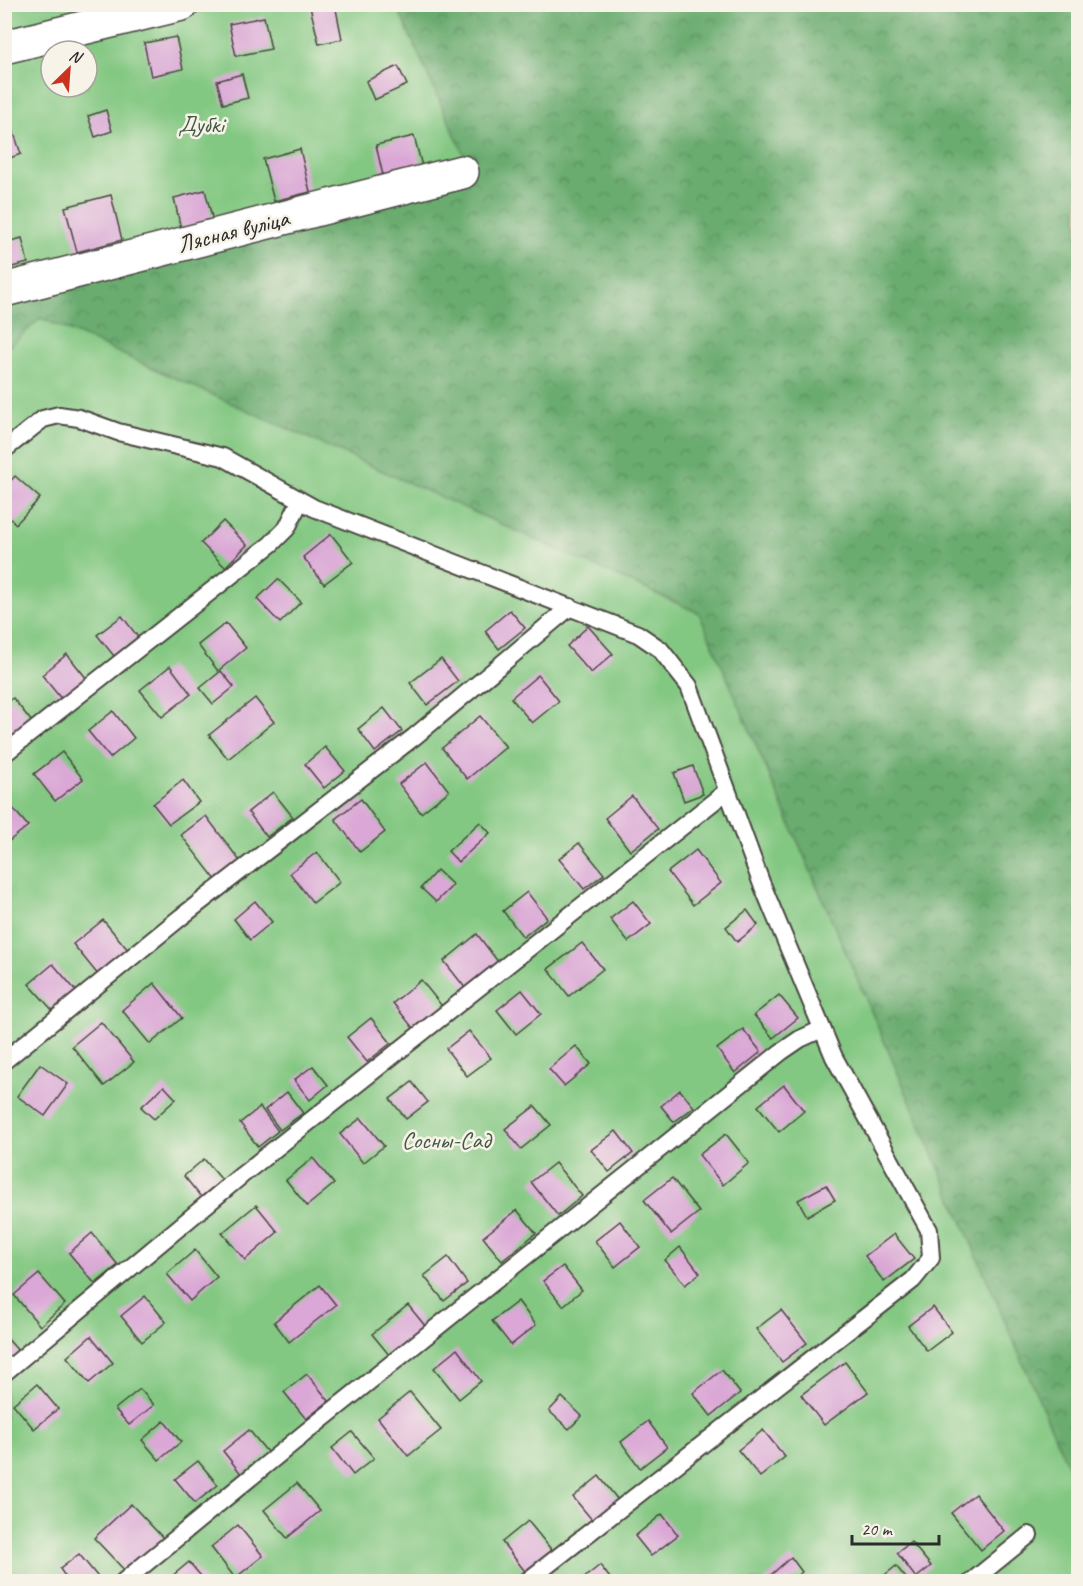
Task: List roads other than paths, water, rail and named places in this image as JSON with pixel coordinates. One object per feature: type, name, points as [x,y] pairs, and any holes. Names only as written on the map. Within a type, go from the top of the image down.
[{"type":"street","points":[[4,47],[182,4]]},
{"type":"street","name":"Лясная вуліца","points":[[4,290],[462,172]]},
{"type":"lane","points":[[4,450],[43,419],[59,415],[79,418],[118,432],[223,457],[300,501],[638,634],[660,649],[674,664],[688,686],[761,882],[822,1029],[834,1057],[929,1230],[931,1258],[913,1280],[526,1581]]},
{"type":"lane","points":[[4,754],[271,544],[287,528],[300,501]]},
{"type":"lane","points":[[4,1061],[181,917],[414,737],[570,607]]},
{"type":"lane","points":[[4,1372],[242,1174],[727,791]]},
{"type":"lane","points":[[123,1581],[781,1052],[800,1039],[822,1029]]},
{"type":"lane","points":[[972,1581],[1029,1535]]},
{"type":"park label","name":"Дубкі","points":[[201,124]]},
{"type":"park label","name":"Сосны-Сад","points":[[446,1140]]}]
